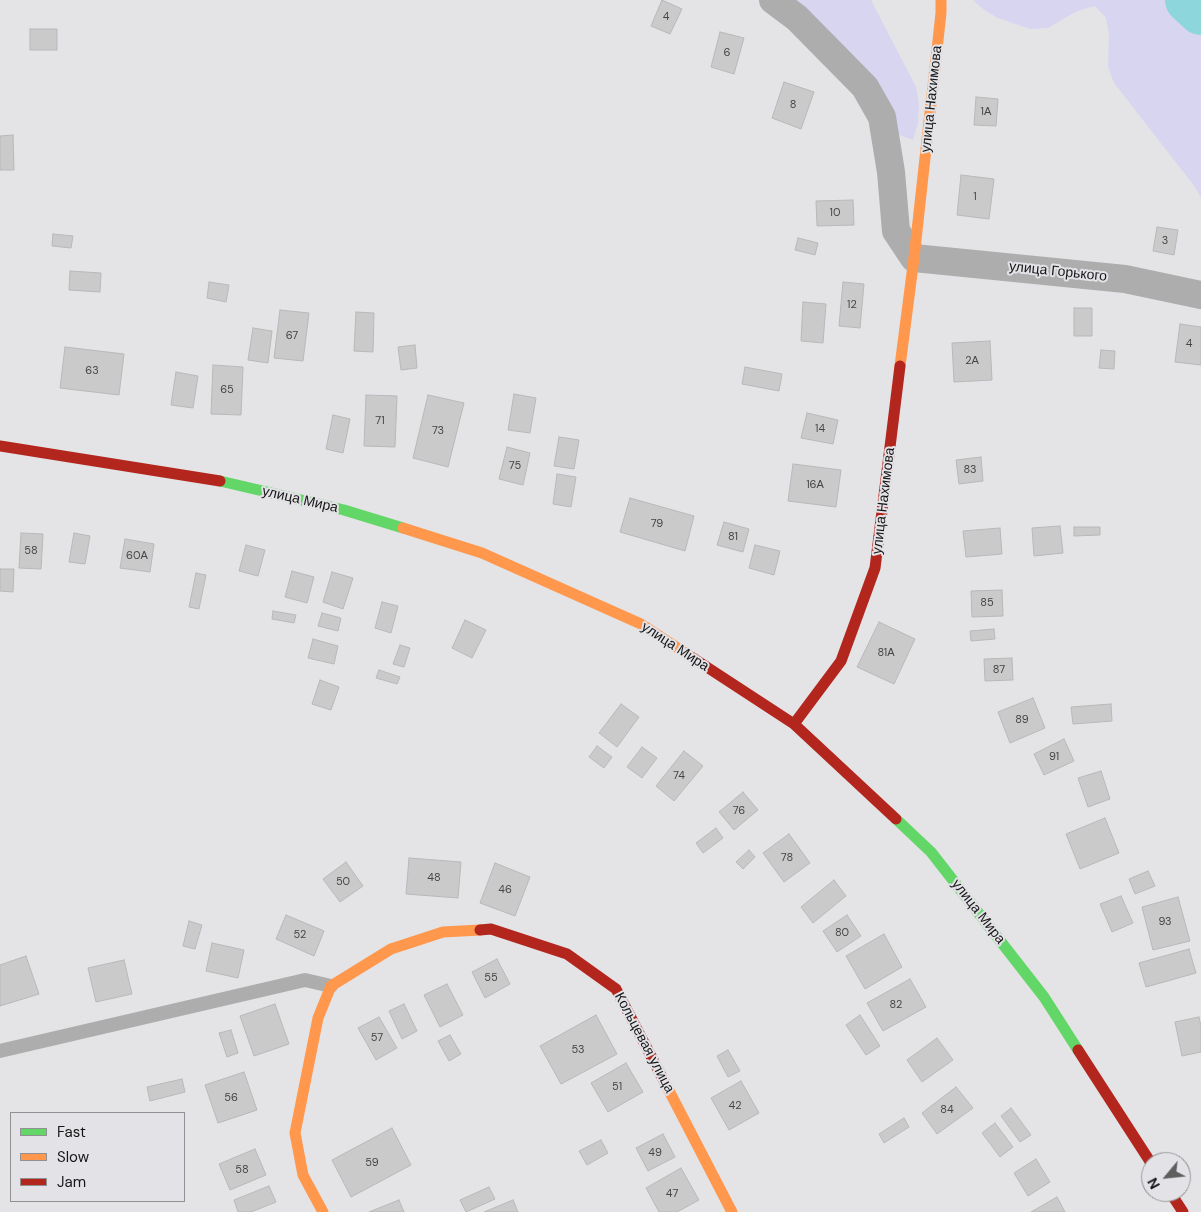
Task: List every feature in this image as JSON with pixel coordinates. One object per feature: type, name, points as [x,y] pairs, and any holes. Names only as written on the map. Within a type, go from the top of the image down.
[{"type":"main road","name":"улица Нахимова","points":[[794,724],[841,661],[875,568],[914,258],[941,0]]},
{"type":"main road","name":"улица Мира","points":[[0,446],[206,478],[344,510],[482,552],[641,624],[794,724],[930,852],[1044,997],[1144,1152]]},
{"type":"main road","name":"Кольцевая улица","points":[[331,986],[391,949],[443,932],[491,929],[567,954],[616,989],[732,1212]]},
{"type":"main road","points":[[323,1212],[303,1175],[295,1132],[318,1018],[331,986]]},
{"type":"street","points":[[773,0],[797,18],[865,87],[882,117],[891,172],[896,231],[914,258]]},
{"type":"street","name":"улица Горького","points":[[914,258],[1125,279],[1201,295]]},
{"type":"lane","points":[[0,1051],[305,980],[331,986]]},
{"type":"shaded area","points":[[785,0],[871,0],[916,87],[919,105],[918,123],[913,140],[897,134]]},
{"type":"shaded area","points":[[973,0],[1201,0],[1201,198],[1195,187],[1114,83],[1108,67],[1109,34],[1106,18],[1095,6],[1077,11],[1048,28],[1030,29],[998,18],[984,10]]},
{"type":"building","points":[[662,0],[682,9],[670,34],[651,26]]},
{"type":"building","points":[[30,29],[57,29],[57,50],[30,50]]},
{"type":"building","points":[[720,32],[744,38],[734,74],[711,67]]},
{"type":"building","points":[[784,82],[814,92],[801,129],[772,118]]},
{"type":"building","points":[[976,97],[998,99],[996,126],[974,125]]},
{"type":"building","points":[[13,135],[14,170],[0,170],[0,136]]},
{"type":"building","points":[[961,175],[994,179],[989,219],[957,215]]},
{"type":"building","points":[[853,200],[854,225],[817,226],[816,201]]},
{"type":"building","points":[[1157,227],[1178,230],[1174,255],[1153,251]]},
{"type":"building","points":[[53,234],[73,236],[71,248],[52,246]]},
{"type":"building","points":[[798,238],[818,243],[815,255],[795,250]]},
{"type":"building","points":[[70,271],[101,273],[100,292],[69,290]]},
{"type":"building","points":[[209,282],[229,285],[226,302],[207,298]]},
{"type":"building","points":[[843,282],[864,284],[860,328],[839,326]]},
{"type":"building","points":[[803,302],[826,304],[823,343],[801,341]]},
{"type":"building","points":[[1074,308],[1092,308],[1092,336],[1074,336]]},
{"type":"building","points":[[280,310],[309,313],[303,361],[274,358]]},
{"type":"building","points":[[356,312],[374,313],[373,352],[354,351]]},
{"type":"building","points":[[1180,324],[1201,327],[1201,365],[1175,362]]},
{"type":"building","points":[[253,328],[272,331],[268,363],[248,360]]},
{"type":"building","points":[[990,341],[992,380],[954,382],[952,343]]},
{"type":"building","points":[[415,345],[417,368],[401,370],[398,347]]},
{"type":"building","points":[[65,347],[124,354],[119,395],[60,388]]},
{"type":"building","points":[[1101,350],[1115,351],[1114,369],[1099,368]]},
{"type":"building","points":[[213,365],[243,367],[241,415],[211,414]]},
{"type":"building","points":[[745,367],[782,374],[779,391],[742,384]]},
{"type":"building","points":[[176,372],[198,376],[193,408],[171,405]]},
{"type":"building","points":[[514,394],[536,398],[530,433],[508,430]]},
{"type":"building","points":[[366,395],[397,396],[395,447],[364,446]]},
{"type":"building","points":[[428,395],[464,403],[448,467],[413,458]]},
{"type":"building","points":[[807,413],[838,420],[833,444],[801,438]]},
{"type":"building","points":[[333,415],[350,419],[343,453],[326,449]]},
{"type":"building","points":[[559,437],[579,440],[574,469],[554,466]]},
{"type":"building","points":[[507,447],[530,453],[523,485],[499,479]]},
{"type":"building","points":[[981,457],[983,481],[959,484],[956,460]]},
{"type":"building","points":[[793,464],[841,470],[836,507],[788,501]]},
{"type":"building","points":[[557,474],[576,477],[571,507],[553,504]]},
{"type":"building","points":[[630,498],[694,516],[685,551],[620,532]]},
{"type":"building","points":[[724,522],[749,529],[743,552],[717,545]]},
{"type":"building","points":[[1060,526],[1063,553],[1034,556],[1032,528]]},
{"type":"building","points":[[1074,527],[1100,527],[1100,535],[1074,536]]},
{"type":"building","points":[[1000,528],[1002,554],[966,557],[963,531]]},
{"type":"building","points":[[21,533],[43,534],[41,569],[19,568]]},
{"type":"building","points":[[74,533],[90,536],[85,564],[69,562]]},
{"type":"building","points":[[125,539],[154,544],[150,572],[120,568]]},
{"type":"building","points":[[246,545],[265,550],[258,576],[239,571]]},
{"type":"building","points":[[755,545],[780,551],[774,575],[749,568]]},
{"type":"building","points":[[0,569],[14,569],[13,592],[0,591]]},
{"type":"building","points":[[292,571],[314,577],[307,603],[285,597]]},
{"type":"building","points":[[332,572],[353,578],[343,609],[323,602]]},
{"type":"building","points":[[196,573],[206,575],[199,609],[189,607]]},
{"type":"building","points":[[1002,590],[1003,616],[972,617],[971,591]]},
{"type":"building","points":[[382,602],[398,606],[391,633],[375,628]]},
{"type":"building","points":[[273,611],[296,615],[294,623],[272,619]]},
{"type":"building","points":[[322,613],[341,618],[338,631],[318,626]]},
{"type":"building","points":[[465,620],[486,630],[472,658],[452,648]]},
{"type":"building","points":[[879,622],[915,639],[894,684],[857,667]]},
{"type":"building","points":[[994,629],[995,639],[971,641],[970,631]]},
{"type":"building","points":[[313,639],[338,646],[334,664],[308,658]]},
{"type":"building","points":[[400,645],[410,648],[404,667],[393,664]]},
{"type":"building","points":[[1012,658],[1013,680],[985,681],[984,659]]},
{"type":"building","points":[[379,670],[400,677],[397,684],[376,678]]},
{"type":"building","points":[[320,680],[339,687],[331,710],[312,704]]},
{"type":"building","points":[[1033,698],[1045,728],[1010,743],[998,712]]},
{"type":"building","points":[[621,704],[639,717],[617,747],[599,733]]},
{"type":"building","points":[[1111,704],[1112,721],[1073,724],[1071,707]]},
{"type":"building","points":[[1064,739],[1074,761],[1044,775],[1034,754]]},
{"type":"building","points":[[597,746],[612,757],[604,768],[589,757]]},
{"type":"building","points":[[642,747],[657,758],[642,778],[627,767]]},
{"type":"building","points":[[684,751],[703,766],[674,801],[656,786]]},
{"type":"building","points":[[1101,771],[1110,799],[1088,807],[1078,778]]},
{"type":"building","points":[[743,792],[758,810],[734,830],[719,812]]},
{"type":"building","points":[[1105,818],[1119,853],[1080,869],[1066,834]]},
{"type":"building","points":[[716,828],[723,838],[703,853],[696,843]]},
{"type":"building","points":[[789,834],[810,863],[784,882],[763,853]]},
{"type":"building","points":[[749,850],[755,857],[743,869],[736,862]]},
{"type":"building","points":[[409,858],[461,862],[458,898],[406,894]]},
{"type":"building","points":[[346,862],[363,886],[340,902],[323,879]]},
{"type":"building","points":[[495,863],[530,877],[515,916],[480,903]]},
{"type":"building","points":[[1148,871],[1155,886],[1135,894],[1129,879]]},
{"type":"building","points":[[834,880],[846,896],[813,923],[801,907]]},
{"type":"building","points":[[1121,896],[1133,923],[1112,932],[1100,904]]},
{"type":"building","points":[[1178,897],[1190,941],[1153,950],[1142,907]]},
{"type":"building","points":[[286,915],[324,931],[314,956],[276,939]]},
{"type":"building","points":[[847,915],[861,936],[837,952],[823,931]]},
{"type":"building","points":[[189,921],[202,925],[195,949],[183,946]]},
{"type":"building","points":[[884,934],[902,967],[865,989],[846,956]]},
{"type":"building","points":[[212,943],[244,950],[238,978],[206,971]]},
{"type":"building","points":[[1189,949],[1196,973],[1146,987],[1139,963]]},
{"type":"building","points":[[26,956],[39,994],[0,1006],[0,965]]},
{"type":"building","points":[[497,959],[510,984],[485,998],[472,972]]},
{"type":"building","points":[[124,960],[132,994],[96,1002],[88,968]]},
{"type":"building","points":[[910,979],[926,1007],[883,1031],[867,1003]]},
{"type":"building","points":[[447,984],[463,1015],[440,1027],[424,995]]},
{"type":"building","points":[[275,1004],[289,1044],[254,1056],[240,1016]]},
{"type":"building","points":[[404,1004],[417,1031],[402,1039],[389,1011]]},
{"type":"building","points":[[596,1015],[617,1054],[561,1084],[540,1046]]},
{"type":"building","points":[[860,1015],[880,1046],[866,1055],[846,1025]]},
{"type":"building","points":[[379,1017],[397,1048],[376,1060],[358,1028]]},
{"type":"building","points":[[1199,1017],[1201,1052],[1182,1056],[1175,1022]]},
{"type":"building","points":[[231,1030],[238,1053],[227,1057],[219,1033]]},
{"type":"building","points":[[450,1035],[461,1054],[449,1061],[438,1041]]},
{"type":"building","points":[[937,1038],[953,1060],[922,1082],[907,1060]]},
{"type":"building","points":[[728,1050],[740,1071],[728,1077],[717,1056]]},
{"type":"building","points":[[626,1063],[643,1092],[608,1112],[591,1083]]},
{"type":"building","points":[[244,1072],[257,1110],[218,1123],[205,1085]]},
{"type":"building","points":[[182,1079],[185,1092],[150,1101],[147,1087]]},
{"type":"building","points":[[741,1081],[759,1113],[729,1130],[711,1098]]},
{"type":"building","points":[[956,1087],[973,1108],[937,1134],[922,1113]]},
{"type":"building","points":[[1011,1108],[1031,1135],[1020,1142],[1001,1116]]},
{"type":"building","points":[[904,1118],[909,1127],[884,1143],[879,1134]]},
{"type":"building","points":[[995,1123],[1013,1147],[1000,1157],[982,1133]]},
{"type":"building","points":[[392,1128],[411,1165],[351,1197],[332,1160]]},
{"type":"building","points":[[663,1134],[675,1157],[648,1171],[636,1148]]},
{"type":"building","points":[[601,1140],[608,1153],[587,1165],[579,1151]]},
{"type":"building","points":[[255,1149],[266,1175],[230,1190],[219,1164]]},
{"type":"building","points":[[1036,1159],[1050,1182],[1028,1196],[1014,1173]]},
{"type":"building","points":[[681,1168],[699,1200],[677,1212],[659,1212],[646,1188]]},
{"type":"building","points":[[269,1186],[276,1202],[251,1212],[238,1212],[234,1200]]},
{"type":"building","points":[[489,1187],[495,1199],[466,1212],[460,1200]]},
{"type":"building","points":[[1057,1197],[1065,1212],[1031,1212]]},
{"type":"building","points":[[399,1200],[404,1212],[369,1212]]},
{"type":"building","points":[[513,1200],[518,1212],[484,1212]]},
{"type":"waterway","points":[[1188,0],[1201,12]]},
{"type":"traffic: fast","points":[[220,481],[344,510],[403,528]]},
{"type":"traffic: fast","points":[[896,819],[931,852],[1044,997],[1078,1050]]},
{"type":"traffic: slow","points":[[900,366],[914,258],[941,0]]},
{"type":"traffic: slow","points":[[403,528],[482,553],[641,624],[693,658]]},
{"type":"traffic: slow","points":[[323,1212],[303,1175],[295,1133],[318,1018],[331,986],[391,949],[443,932],[480,930]]},
{"type":"traffic: slow","points":[[664,1081],[732,1212]]},
{"type":"traffic: jam","points":[[794,724],[841,661],[875,568],[900,366]]},
{"type":"traffic: jam","points":[[0,446],[220,481]]},
{"type":"traffic: jam","points":[[693,658],[794,724],[896,819]]},
{"type":"traffic: jam","points":[[480,930],[491,929],[567,954],[616,989],[664,1081]]},
{"type":"traffic: jam","points":[[1078,1050],[1144,1152]]},
{"type":"traffic: jam","points":[[1176,1202],[1183,1212]]}]
